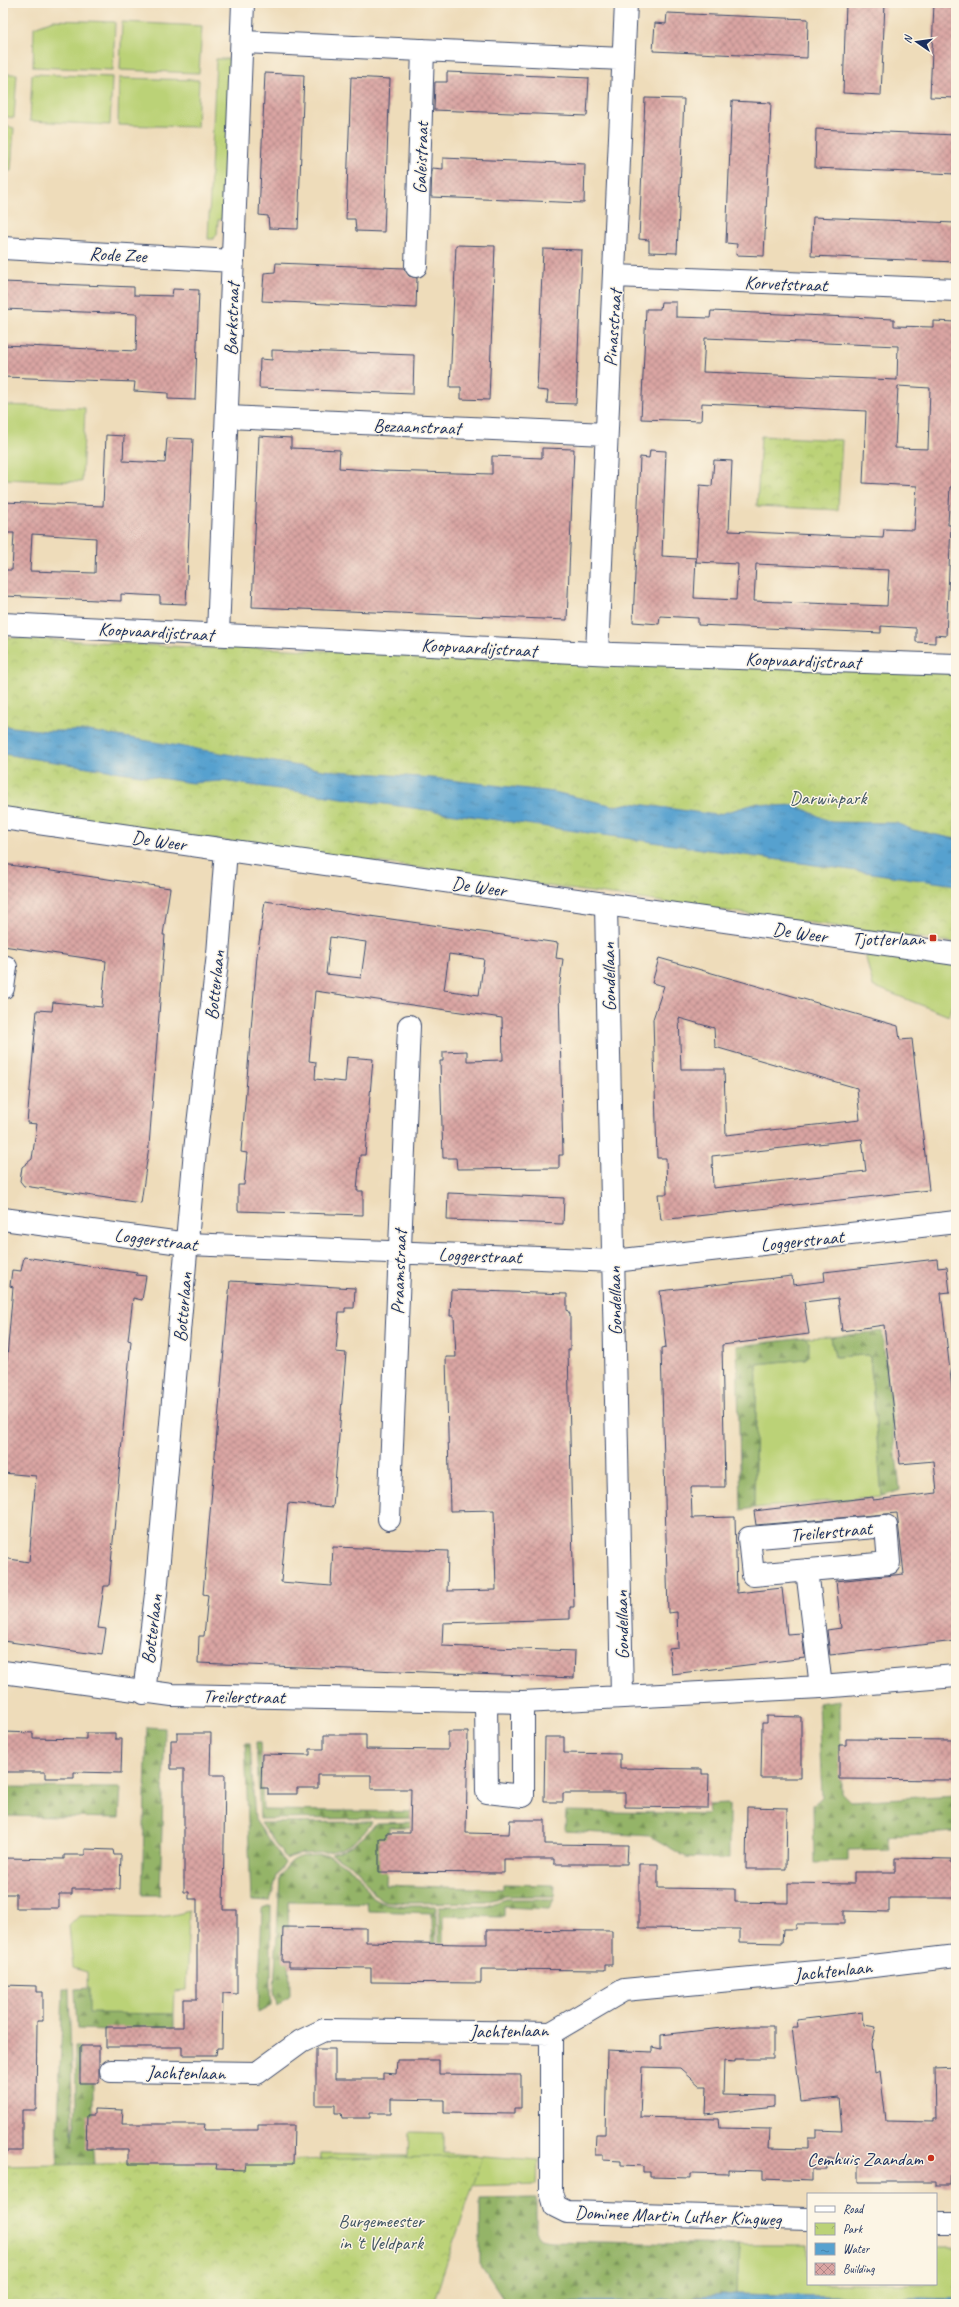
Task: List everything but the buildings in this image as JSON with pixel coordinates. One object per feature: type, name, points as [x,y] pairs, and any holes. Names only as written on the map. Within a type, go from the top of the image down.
[{"type":"street","name":"Barkstraat","points":[[218,634],[228,417],[243,3]]},
{"type":"street","name":"Pinasstraat","points":[[597,653],[626,3]]},
{"type":"street","points":[[242,42],[623,59]]},
{"type":"street","name":"Galeistraat","points":[[416,266],[423,50]]},
{"type":"street","name":"Rode Zee","points":[[3,248],[233,261]]},
{"type":"street","name":"Korvetstraat","points":[[615,276],[956,290]]},
{"type":"street","name":"Bezaanstraat","points":[[228,417],[606,434]]},
{"type":"street","name":"Koopvaardijstraat","points":[[3,624],[597,653],[956,665]]},
{"type":"street","name":"De Weer","points":[[3,818],[956,954]]},
{"type":"street","name":"Botterlaan","points":[[144,1692],[156,1594],[188,1244],[195,1150],[218,954],[226,850]]},
{"type":"street","name":"Gondellaan","points":[[606,905],[622,1697]]},
{"type":"street","points":[[3,988],[6,967]]},
{"type":"street","name":"Praamstraat","points":[[389,1519],[398,1252],[409,1026]]},
{"type":"street","name":"Loggerstraat","points":[[3,1219],[188,1244],[614,1260],[956,1222]]},
{"type":"street","name":"Treilerstraat","points":[[886,1526],[889,1563],[807,1570],[753,1575],[749,1538],[886,1526]]},
{"type":"street","name":"Treilerstraat","points":[[807,1570],[821,1687]]},
{"type":"street","name":"Treilerstraat","points":[[3,1672],[172,1695],[523,1702],[821,1687],[956,1676]]},
{"type":"street","points":[[486,1701],[487,1792],[523,1796],[523,1702]]},
{"type":"street","name":"Jachtenlaan","points":[[111,2071],[257,2073],[301,2041],[324,2030],[551,2032],[624,1990],[848,1969],[956,1956]]},
{"type":"street","name":"Dominee Martin Luther Kingweg","points":[[551,2032],[551,2192],[555,2206],[567,2212],[807,2219]]},
{"type":"street","points":[[937,2223],[956,2224]]},
{"type":"green space","points":[[53,20],[115,22],[113,70],[33,67],[34,27]]},
{"type":"green space","points":[[122,22],[202,26],[199,73],[120,70]]},
{"type":"green space","points":[[216,59],[232,59],[225,219],[218,220],[217,235],[213,239],[208,239]]},
{"type":"green space","points":[[3,74],[17,74],[14,118],[3,116]]},
{"type":"green space","points":[[32,74],[112,77],[110,125],[30,121]]},
{"type":"green space","points":[[119,78],[199,80],[197,127],[118,125]]},
{"type":"green space","points":[[3,125],[14,128],[11,171],[3,171]]},
{"type":"green space","points":[[3,405],[85,408],[82,482],[3,479]]},
{"type":"green space","points":[[761,436],[842,440],[838,510],[757,506]]},
{"type":"green space","name":"Darwinpark","points":[[3,637],[223,649],[237,647],[609,662],[956,673],[956,943],[3,810]]},
{"type":"green space","points":[[865,954],[956,965],[956,996],[949,1016],[873,986]]},
{"type":"green space","points":[[882,1331],[900,1490],[882,1496],[870,1357],[867,1355],[835,1357],[831,1337]]},
{"type":"green space","points":[[831,1337],[835,1357],[867,1355],[870,1357],[882,1496],[754,1508],[757,1364],[805,1359],[809,1342],[805,1338]]},
{"type":"green space","points":[[805,1338],[809,1342],[809,1356],[805,1359],[757,1364],[754,1508],[741,1510],[737,1346]]},
{"type":"green space","points":[[840,1700],[841,1792],[850,1801],[956,1795],[956,1832],[888,1836],[890,1849],[848,1850],[848,1861],[814,1862],[813,1805],[822,1797],[818,1703]]},
{"type":"green space","points":[[147,1727],[165,1728],[160,1895],[142,1895]]},
{"type":"green space","points":[[256,1742],[260,1742],[263,1810],[429,1812],[456,1818],[260,1819]]},
{"type":"green space","points":[[245,1743],[250,1743],[255,1820],[285,1863],[277,1876],[270,1901],[251,1900]]},
{"type":"green space","points":[[3,1787],[121,1788],[119,1818],[3,1816]]},
{"type":"green space","points":[[729,1804],[729,1859],[686,1857],[650,1836],[565,1831],[566,1811],[709,1814],[708,1805]]},
{"type":"green space","points":[[455,1821],[455,1827],[389,1827],[386,1885],[503,1889],[503,1884],[555,1885],[554,1896],[505,1896],[487,1902],[408,1903],[382,1901],[376,1896],[358,1870],[331,1854],[345,1849],[356,1842],[367,1834],[376,1823]]},
{"type":"green space","points":[[372,1822],[358,1838],[341,1849],[327,1852],[301,1854],[286,1859],[261,1823]]},
{"type":"green space","points":[[328,1855],[357,1873],[374,1899],[382,1903],[408,1906],[436,1906],[436,1976],[433,1976],[432,1913],[368,1911],[367,1903],[288,1902],[290,1995],[277,2006],[274,1990],[280,1877],[289,1864],[300,1857]]},
{"type":"green space","points":[[505,1899],[554,1899],[549,1909],[504,1907],[504,1917],[443,1916],[443,1976],[439,1976],[439,1906],[487,1906]]},
{"type":"green space","points":[[271,1906],[271,2006],[258,2013],[262,1909]]},
{"type":"green space","points":[[189,1911],[186,1990],[175,1991],[174,2014],[88,2014],[87,1972],[73,1968],[69,1926],[79,1916],[148,1918],[175,1915]]},
{"type":"green space","points":[[89,1988],[89,2013],[174,2014],[174,2032],[77,2029],[75,1989]]},
{"type":"green space","points":[[63,1989],[69,1989],[73,2142],[76,2104],[75,2046],[79,2046],[80,2080],[93,2081],[93,2152],[96,2187],[59,2186],[57,2150]]},
{"type":"green space","points":[[409,2132],[443,2133],[443,2153],[538,2160],[537,2184],[395,2188],[317,2204],[321,2154],[408,2156]]},
{"type":"green space","name":"Burgemeester in 't Veldpark","points":[[483,2156],[433,2304],[3,2304],[3,2166]]},
{"type":"green space","points":[[536,2198],[536,2234],[540,2239],[551,2241],[739,2245],[737,2294],[655,2301],[507,2304],[480,2263],[480,2199]]},
{"type":"green space","points":[[739,2245],[807,2245],[807,2285],[937,2285],[937,2247],[956,2247],[956,2299],[737,2294]]},
{"type":"water","points":[[3,726],[47,731],[88,731],[323,770],[432,778],[554,792],[615,806],[631,803],[716,815],[758,803],[775,806],[795,805],[831,822],[896,823],[913,830],[956,839],[956,885],[222,781],[192,783],[3,754]]},
{"type":"water","points":[[737,2294],[956,2299],[956,2304],[559,2304],[573,2302],[655,2301]]},
{"type":"place","name":"Tjotterlaan","points":[[933,938]]},
{"type":"place","name":"Cemhuis Zaandam","points":[[931,2158]]}]
